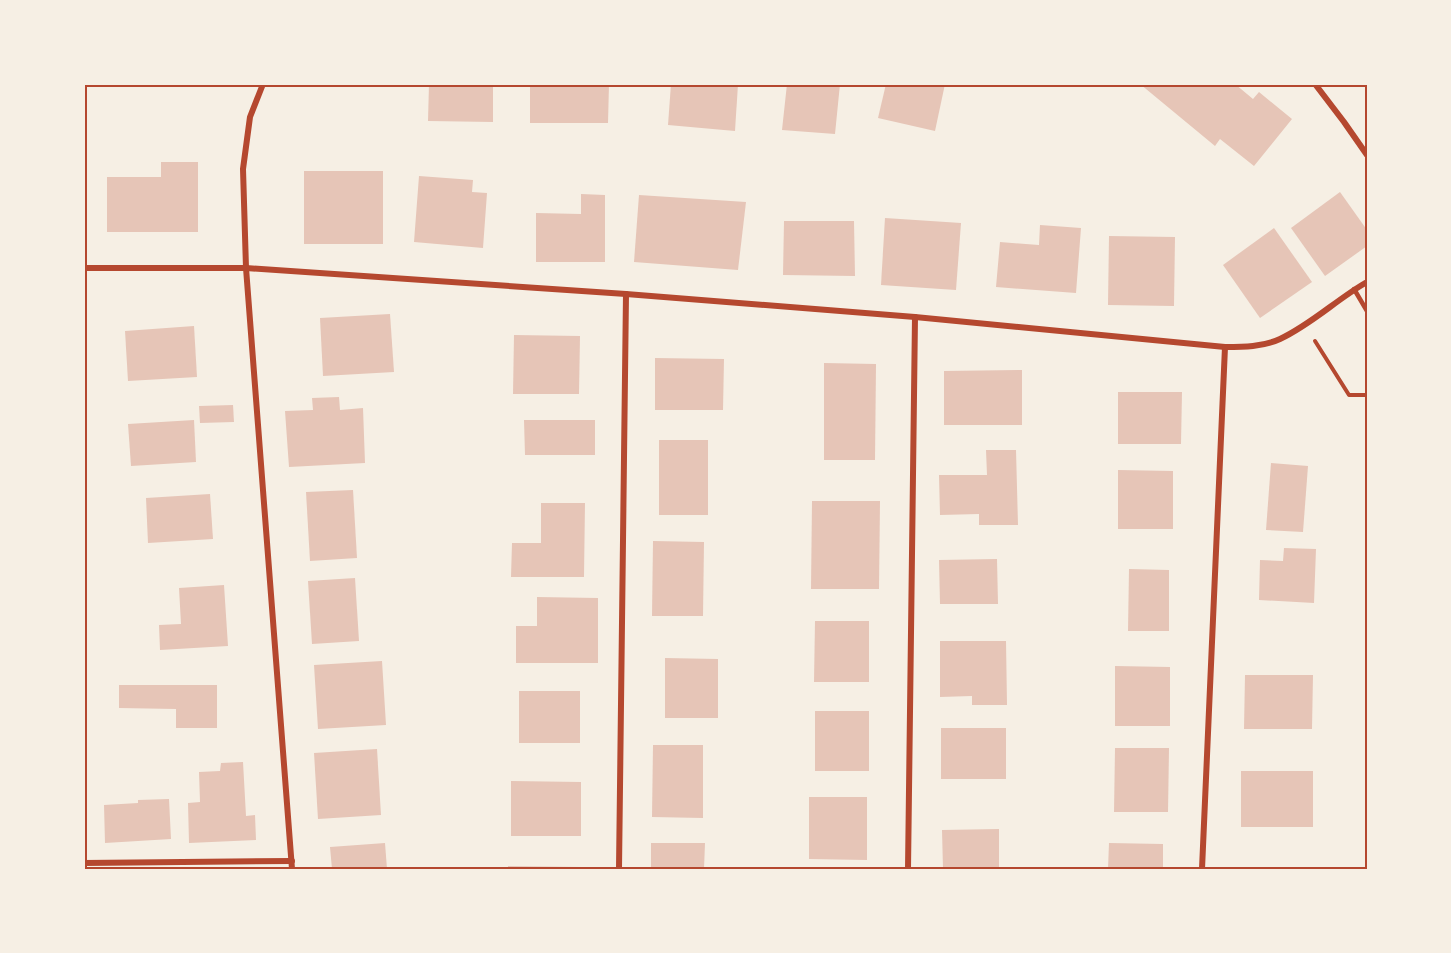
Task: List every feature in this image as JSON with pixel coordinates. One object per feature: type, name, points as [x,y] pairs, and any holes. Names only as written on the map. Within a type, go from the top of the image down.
[{"type":"street","points":[[263,84],[250,117],[243,169],[246,268],[292,869]]},
{"type":"street","points":[[1315,84],[1367,155]]},
{"type":"street","points":[[84,268],[246,268],[626,294],[915,317],[1225,347],[1261,345],[1279,339],[1304,325],[1367,282]]},
{"type":"street","points":[[620,869],[626,294]]},
{"type":"street","points":[[908,869],[915,317]]},
{"type":"street","points":[[1202,869],[1225,347]]},
{"type":"street","points":[[84,863],[292,861]]},
{"type":"lane","points":[[1354,289],[1367,311]]},
{"type":"path","points":[[1304,325],[1350,395],[1367,395]]},
{"type":"building","points":[[429,84],[493,84],[493,122],[428,121]]},
{"type":"building","points":[[530,84],[609,84],[608,123],[530,123]]},
{"type":"building","points":[[671,84],[738,84],[735,131],[668,125]]},
{"type":"building","points":[[787,84],[803,86],[803,84],[840,84],[835,134],[782,130]]},
{"type":"building","points":[[886,84],[945,84],[935,131],[878,118]]},
{"type":"building","points":[[1140,84],[1235,84],[1253,99],[1259,92],[1292,119],[1254,166],[1220,139],[1215,146]]},
{"type":"building","points":[[161,162],[198,162],[198,232],[107,232],[107,177],[161,177]]},
{"type":"building","points":[[304,171],[383,171],[383,244],[304,244]]},
{"type":"building","points":[[419,176],[473,180],[472,192],[487,193],[483,248],[414,242]]},
{"type":"building","points":[[1340,192],[1367,230],[1367,246],[1325,276],[1291,228]]},
{"type":"building","points":[[581,194],[605,195],[605,262],[536,262],[536,213],[581,214]]},
{"type":"building","points":[[639,195],[746,202],[738,270],[634,262]]},
{"type":"building","points":[[885,218],[961,223],[956,290],[881,285]]},
{"type":"building","points":[[784,221],[854,221],[855,276],[783,275]]},
{"type":"building","points":[[1040,225],[1081,228],[1076,293],[996,287],[1000,242],[1039,245]]},
{"type":"building","points":[[1274,228],[1312,282],[1260,318],[1223,265]]},
{"type":"building","points":[[1109,236],[1175,237],[1174,306],[1108,305]]},
{"type":"building","points":[[390,314],[394,372],[323,376],[320,318]]},
{"type":"building","points":[[194,326],[197,377],[128,381],[125,331]]},
{"type":"building","points":[[514,335],[580,336],[579,394],[513,394]]},
{"type":"building","points":[[655,358],[724,359],[723,410],[655,410]]},
{"type":"building","points":[[824,363],[876,364],[875,460],[824,460]]},
{"type":"building","points":[[1022,370],[1022,425],[944,425],[944,371]]},
{"type":"building","points":[[1118,392],[1182,392],[1181,444],[1118,444]]},
{"type":"building","points":[[339,397],[340,410],[363,408],[365,463],[289,467],[285,411],[313,410],[312,398]]},
{"type":"building","points":[[233,405],[234,422],[200,423],[199,406]]},
{"type":"building","points":[[194,420],[196,462],[131,466],[128,424]]},
{"type":"building","points":[[524,420],[595,420],[595,455],[525,455]]},
{"type":"building","points":[[659,440],[708,440],[708,515],[659,515]]},
{"type":"building","points":[[986,450],[1016,450],[1018,525],[979,525],[979,514],[940,515],[939,475],[987,475]]},
{"type":"building","points":[[1271,463],[1308,466],[1303,532],[1266,530]]},
{"type":"building","points":[[1118,470],[1173,471],[1173,529],[1118,529]]},
{"type":"building","points":[[353,490],[357,558],[310,561],[306,492]]},
{"type":"building","points":[[210,494],[213,539],[148,543],[146,498]]},
{"type":"building","points":[[812,501],[880,501],[879,589],[811,589]]},
{"type":"building","points":[[541,503],[585,503],[584,577],[511,577],[512,543],[541,543]]},
{"type":"building","points":[[653,541],[704,542],[703,616],[652,616]]},
{"type":"building","points":[[1284,548],[1316,549],[1314,603],[1259,600],[1260,560],[1283,561]]},
{"type":"building","points":[[997,559],[998,604],[940,604],[939,560]]},
{"type":"building","points":[[1129,569],[1169,570],[1169,631],[1128,631]]},
{"type":"building","points":[[355,578],[359,641],[312,644],[308,581]]},
{"type":"building","points":[[224,585],[228,646],[160,650],[159,625],[181,624],[179,588]]},
{"type":"building","points":[[537,597],[598,598],[598,663],[516,663],[516,626],[537,626]]},
{"type":"building","points":[[815,621],[869,621],[869,682],[814,682]]},
{"type":"building","points":[[940,641],[1006,641],[1007,705],[972,705],[972,696],[940,697]]},
{"type":"building","points":[[665,658],[718,659],[718,718],[665,718]]},
{"type":"building","points":[[382,661],[386,725],[318,729],[314,665]]},
{"type":"building","points":[[1115,666],[1170,667],[1170,726],[1115,726]]},
{"type":"building","points":[[1245,675],[1313,675],[1312,729],[1244,729]]},
{"type":"building","points":[[119,685],[217,685],[217,728],[176,728],[176,709],[119,708]]},
{"type":"building","points":[[519,691],[580,691],[580,743],[519,743]]},
{"type":"building","points":[[815,711],[869,711],[869,771],[815,771]]},
{"type":"building","points":[[941,728],[1006,728],[1006,779],[941,779]]},
{"type":"building","points":[[653,745],[703,745],[703,818],[652,817]]},
{"type":"building","points":[[1115,748],[1169,748],[1168,812],[1114,812]]},
{"type":"building","points":[[377,749],[381,815],[318,819],[314,753]]},
{"type":"building","points":[[243,762],[246,816],[255,815],[256,840],[189,843],[188,803],[200,802],[199,772],[220,771],[221,763]]},
{"type":"building","points":[[1241,771],[1313,771],[1313,827],[1241,827]]},
{"type":"building","points":[[511,781],[581,782],[581,836],[511,836]]},
{"type":"building","points":[[809,797],[867,797],[867,860],[809,859]]},
{"type":"building","points":[[169,799],[171,839],[105,843],[104,805],[138,803],[138,800]]},
{"type":"building","points":[[999,829],[999,869],[943,869],[942,830]]},
{"type":"building","points":[[385,843],[387,869],[332,869],[330,847]]},
{"type":"building","points":[[651,843],[705,843],[704,869],[651,869]]},
{"type":"building","points":[[1109,843],[1163,844],[1163,869],[1108,869]]},
{"type":"building","points":[[508,866],[582,867],[582,869],[508,869]]}]
